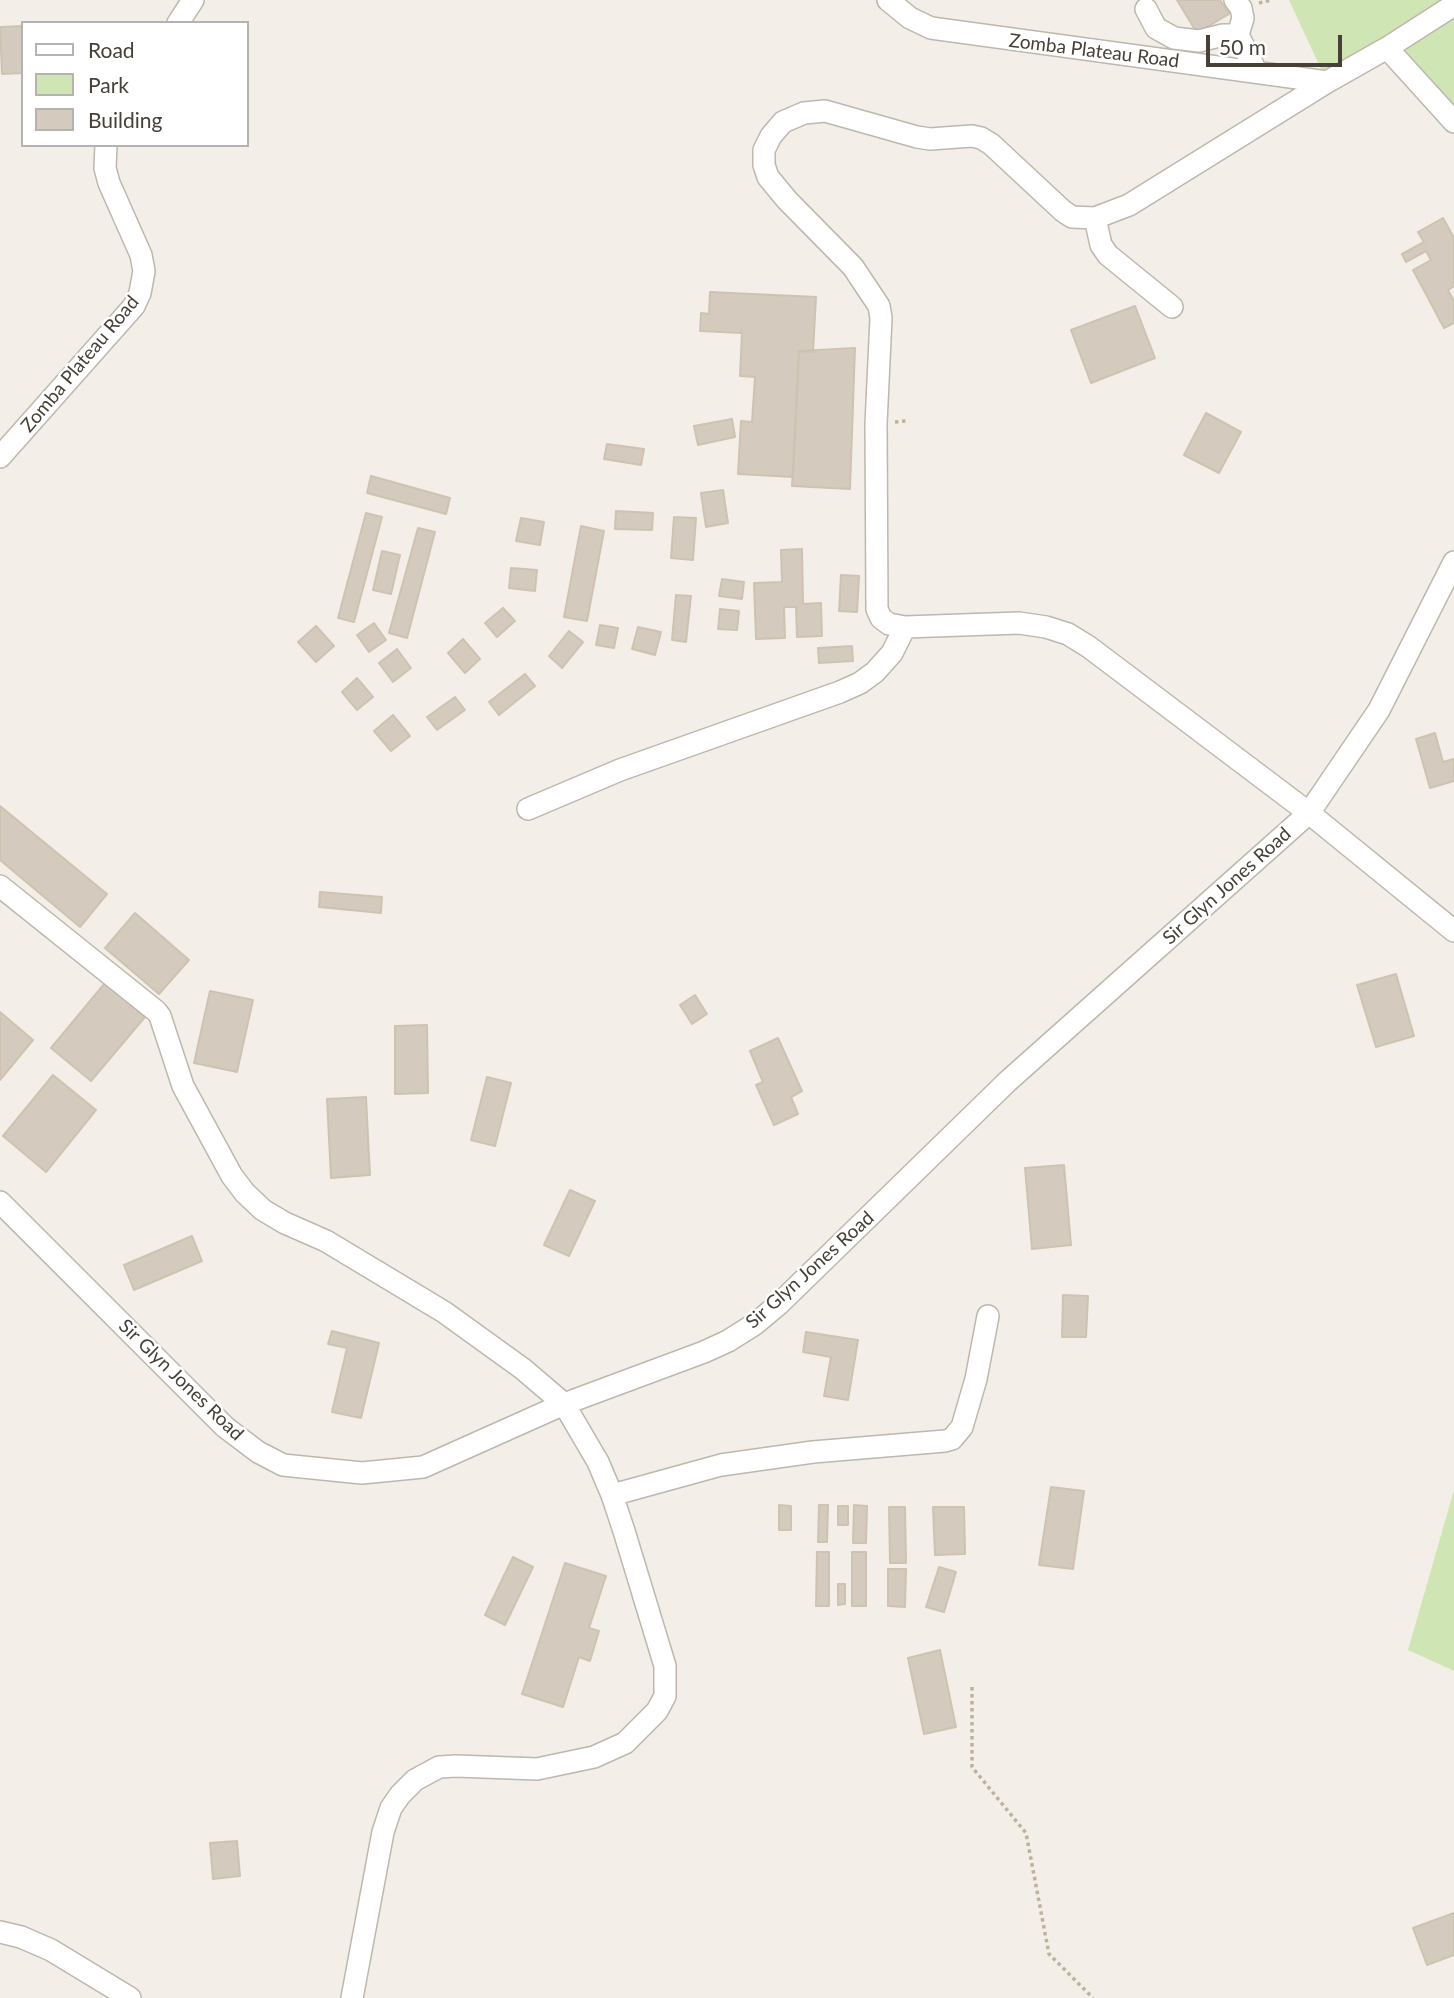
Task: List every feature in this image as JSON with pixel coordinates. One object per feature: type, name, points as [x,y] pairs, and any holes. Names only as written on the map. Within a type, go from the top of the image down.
[{"type":"street","points":[[179,21],[193,0]]},
{"type":"street","name":"Zomba Plateau Road","points":[[888,0],[909,18],[931,28],[1327,82]]},
{"type":"street","points":[[1235,0],[1241,8],[1243,18],[1238,35],[1255,71]]},
{"type":"street","points":[[1454,5],[1129,205],[1095,218],[1072,217],[991,144],[972,136],[930,139],[917,137],[825,111],[804,113],[783,122],[764,149],[764,165],[768,177],[853,267],[878,306],[881,318],[876,424],[877,609],[881,618],[889,624],[905,627],[1019,623],[1068,634],[1309,813],[1454,931]]},
{"type":"street","points":[[1146,9],[1156,28],[1174,38],[1199,41],[1223,35],[1238,35]]},
{"type":"street","points":[[1387,48],[1454,122]]},
{"type":"street","name":"Zomba Plateau Road","points":[[0,457],[134,306],[140,293],[144,271],[141,255],[109,183],[105,168],[106,147]]},
{"type":"street","points":[[1095,218],[1101,245],[1108,255],[1172,307]]},
{"type":"street","name":"Sir Glyn Jones Road","points":[[0,1202],[225,1427],[258,1452],[282,1465],[362,1473],[423,1466],[564,1404],[704,1352],[755,1324],[779,1304],[1008,1081],[1309,813],[1379,710],[1454,562]]},
{"type":"street","points":[[528,809],[620,770],[860,683],[875,672],[892,653],[905,627]]},
{"type":"street","points":[[0,886],[160,1016],[183,1086],[232,1176],[245,1193],[263,1210],[326,1241],[443,1312],[523,1369],[564,1404],[598,1462],[612,1495],[665,1667],[666,1696],[657,1711],[625,1742],[594,1756],[537,1769],[456,1766],[439,1768],[415,1780],[391,1808],[383,1832],[352,1998]]},
{"type":"street","points":[[612,1495],[721,1465],[813,1452],[952,1439],[962,1427],[976,1379],[988,1317]]},
{"type":"street","points":[[0,1932],[21,1937],[51,1950],[130,1998]]},
{"type":"path","points":[[972,1687],[972,1767],[1026,1833],[1049,1954],[1093,1998]]},
{"type":"green space","points":[[1289,0],[1454,0],[1454,124],[1387,48],[1327,82]]},
{"type":"green space","points":[[1454,1490],[1454,1671],[1408,1650]]},
{"type":"building","points":[[1177,0],[1220,0],[1229,14],[1197,33]]},
{"type":"building","points":[[21,26],[21,73],[2,74],[0,27]]},
{"type":"building","points":[[1443,218],[1454,238],[1454,286],[1448,290],[1454,301],[1454,323],[1444,328],[1413,270],[1431,260],[1426,251],[1406,262],[1402,254],[1424,242],[1418,232]]},
{"type":"building","points":[[710,292],[816,297],[813,352],[799,351],[793,477],[738,474],[741,421],[752,422],[755,377],[740,376],[742,333],[700,331],[701,313],[709,314]]},
{"type":"building","points":[[1135,306],[1155,358],[1091,383],[1071,330]]},
{"type":"building","points":[[855,348],[850,489],[792,486],[799,351]]},
{"type":"building","points":[[1206,413],[1241,432],[1219,473],[1184,455]]},
{"type":"building","points":[[732,419],[735,437],[698,445],[694,426]]},
{"type":"building","points":[[607,444],[644,449],[641,465],[604,459]]},
{"type":"building","points":[[371,476],[450,498],[446,514],[367,493]]},
{"type":"building","points":[[723,490],[728,523],[706,527],[701,493]]},
{"type":"building","points":[[616,511],[653,513],[652,530],[615,529]]},
{"type":"building","points":[[366,513],[382,517],[354,622],[338,618]]},
{"type":"building","points":[[674,517],[696,518],[693,560],[671,558]]},
{"type":"building","points":[[521,518],[544,522],[540,545],[516,541]]},
{"type":"building","points":[[581,526],[604,531],[587,621],[564,617]]},
{"type":"building","points":[[418,528],[435,532],[407,638],[389,633]]},
{"type":"building","points":[[802,549],[803,604],[821,603],[822,636],[797,637],[796,607],[784,607],[785,638],[756,639],[754,583],[782,582],[781,550]]},
{"type":"building","points":[[382,551],[400,555],[391,594],[373,590]]},
{"type":"building","points":[[511,568],[537,570],[535,591],[509,588]]},
{"type":"building","points":[[841,575],[859,576],[857,612],[839,611]]},
{"type":"building","points":[[722,579],[744,582],[742,599],[719,596]]},
{"type":"building","points":[[676,595],[691,596],[686,642],[672,640]]},
{"type":"building","points":[[503,608],[515,621],[497,637],[485,623]]},
{"type":"building","points":[[720,609],[739,611],[737,630],[718,629]]},
{"type":"building","points":[[374,623],[386,640],[369,652],[357,635]]},
{"type":"building","points":[[600,625],[618,628],[614,648],[596,645]]},
{"type":"building","points":[[316,626],[334,646],[316,662],[298,642]]},
{"type":"building","points":[[638,627],[661,632],[655,655],[632,649]]},
{"type":"building","points":[[569,631],[583,642],[562,668],[549,656]]},
{"type":"building","points":[[463,639],[480,659],[465,673],[448,653]]},
{"type":"building","points":[[852,646],[853,661],[819,663],[818,648]]},
{"type":"building","points":[[397,649],[411,668],[393,682],[379,663]]},
{"type":"building","points":[[525,674],[535,686],[499,715],[489,702]]},
{"type":"building","points":[[357,678],[373,697],[357,710],[342,692]]},
{"type":"building","points":[[455,697],[465,710],[437,730],[427,717]]},
{"type":"building","points":[[393,715],[410,736],[391,751],[374,731]]},
{"type":"building","points":[[1435,733],[1443,762],[1454,759],[1454,781],[1430,788],[1416,739]]},
{"type":"building","points":[[0,806],[107,894],[80,927],[0,860]]},
{"type":"building","points":[[320,892],[382,897],[381,913],[319,907]]},
{"type":"building","points":[[135,913],[189,960],[159,994],[105,948]]},
{"type":"building","points":[[1396,974],[1414,1036],[1376,1047],[1357,985]]},
{"type":"building","points":[[105,983],[145,1017],[91,1081],[51,1048]]},
{"type":"building","points":[[210,991],[253,1000],[237,1072],[194,1063]]},
{"type":"building","points":[[695,995],[707,1014],[692,1024],[680,1005]]},
{"type":"building","points":[[0,1012],[33,1040],[0,1080]]},
{"type":"building","points":[[427,1025],[428,1093],[395,1094],[395,1026]]},
{"type":"building","points":[[778,1038],[802,1091],[791,1097],[798,1114],[774,1125],[756,1085],[763,1082],[750,1051]]},
{"type":"building","points":[[53,1075],[96,1110],[46,1172],[3,1136]]},
{"type":"building","points":[[487,1077],[511,1083],[495,1146],[471,1140]]},
{"type":"building","points":[[366,1097],[370,1175],[331,1178],[327,1099]]},
{"type":"building","points":[[1064,1165],[1071,1245],[1032,1249],[1025,1168]]},
{"type":"building","points":[[570,1190],[595,1201],[569,1256],[544,1245]]},
{"type":"building","points":[[192,1236],[202,1261],[134,1290],[124,1265]]},
{"type":"building","points":[[1063,1295],[1088,1296],[1086,1337],[1062,1337]]},
{"type":"building","points":[[332,1331],[379,1343],[361,1418],[332,1412],[347,1348],[328,1344]]},
{"type":"building","points":[[806,1332],[858,1340],[848,1400],[824,1396],[831,1357],[803,1352]]},
{"type":"building","points":[[1051,1487],[1084,1491],[1073,1569],[1039,1565]]},
{"type":"building","points":[[779,1505],[791,1506],[791,1530],[779,1530]]},
{"type":"building","points":[[819,1505],[828,1505],[827,1542],[818,1542]]},
{"type":"building","points":[[854,1505],[867,1506],[866,1543],[853,1543]]},
{"type":"building","points":[[838,1506],[848,1506],[848,1525],[838,1525]]},
{"type":"building","points":[[889,1507],[905,1507],[906,1563],[890,1563]]},
{"type":"building","points":[[933,1507],[964,1507],[965,1554],[935,1555]]},
{"type":"building","points":[[817,1552],[829,1552],[829,1606],[816,1606]]},
{"type":"building","points":[[852,1552],[866,1552],[866,1606],[852,1606]]},
{"type":"building","points":[[513,1557],[533,1567],[505,1625],[485,1615]]},
{"type":"building","points":[[565,1563],[606,1576],[589,1628],[599,1631],[590,1661],[579,1657],[563,1707],[522,1694]]},
{"type":"building","points":[[939,1567],[956,1572],[944,1612],[926,1607]]},
{"type":"building","points":[[888,1569],[906,1569],[905,1607],[888,1606]]},
{"type":"building","points":[[838,1584],[845,1584],[845,1604],[838,1605]]},
{"type":"building","points":[[940,1650],[956,1727],[924,1734],[908,1658]]},
{"type":"building","points":[[237,1841],[240,1876],[213,1879],[210,1843]]},
{"type":"building","points":[[1454,1913],[1454,1955],[1427,1965],[1413,1928]]}]
